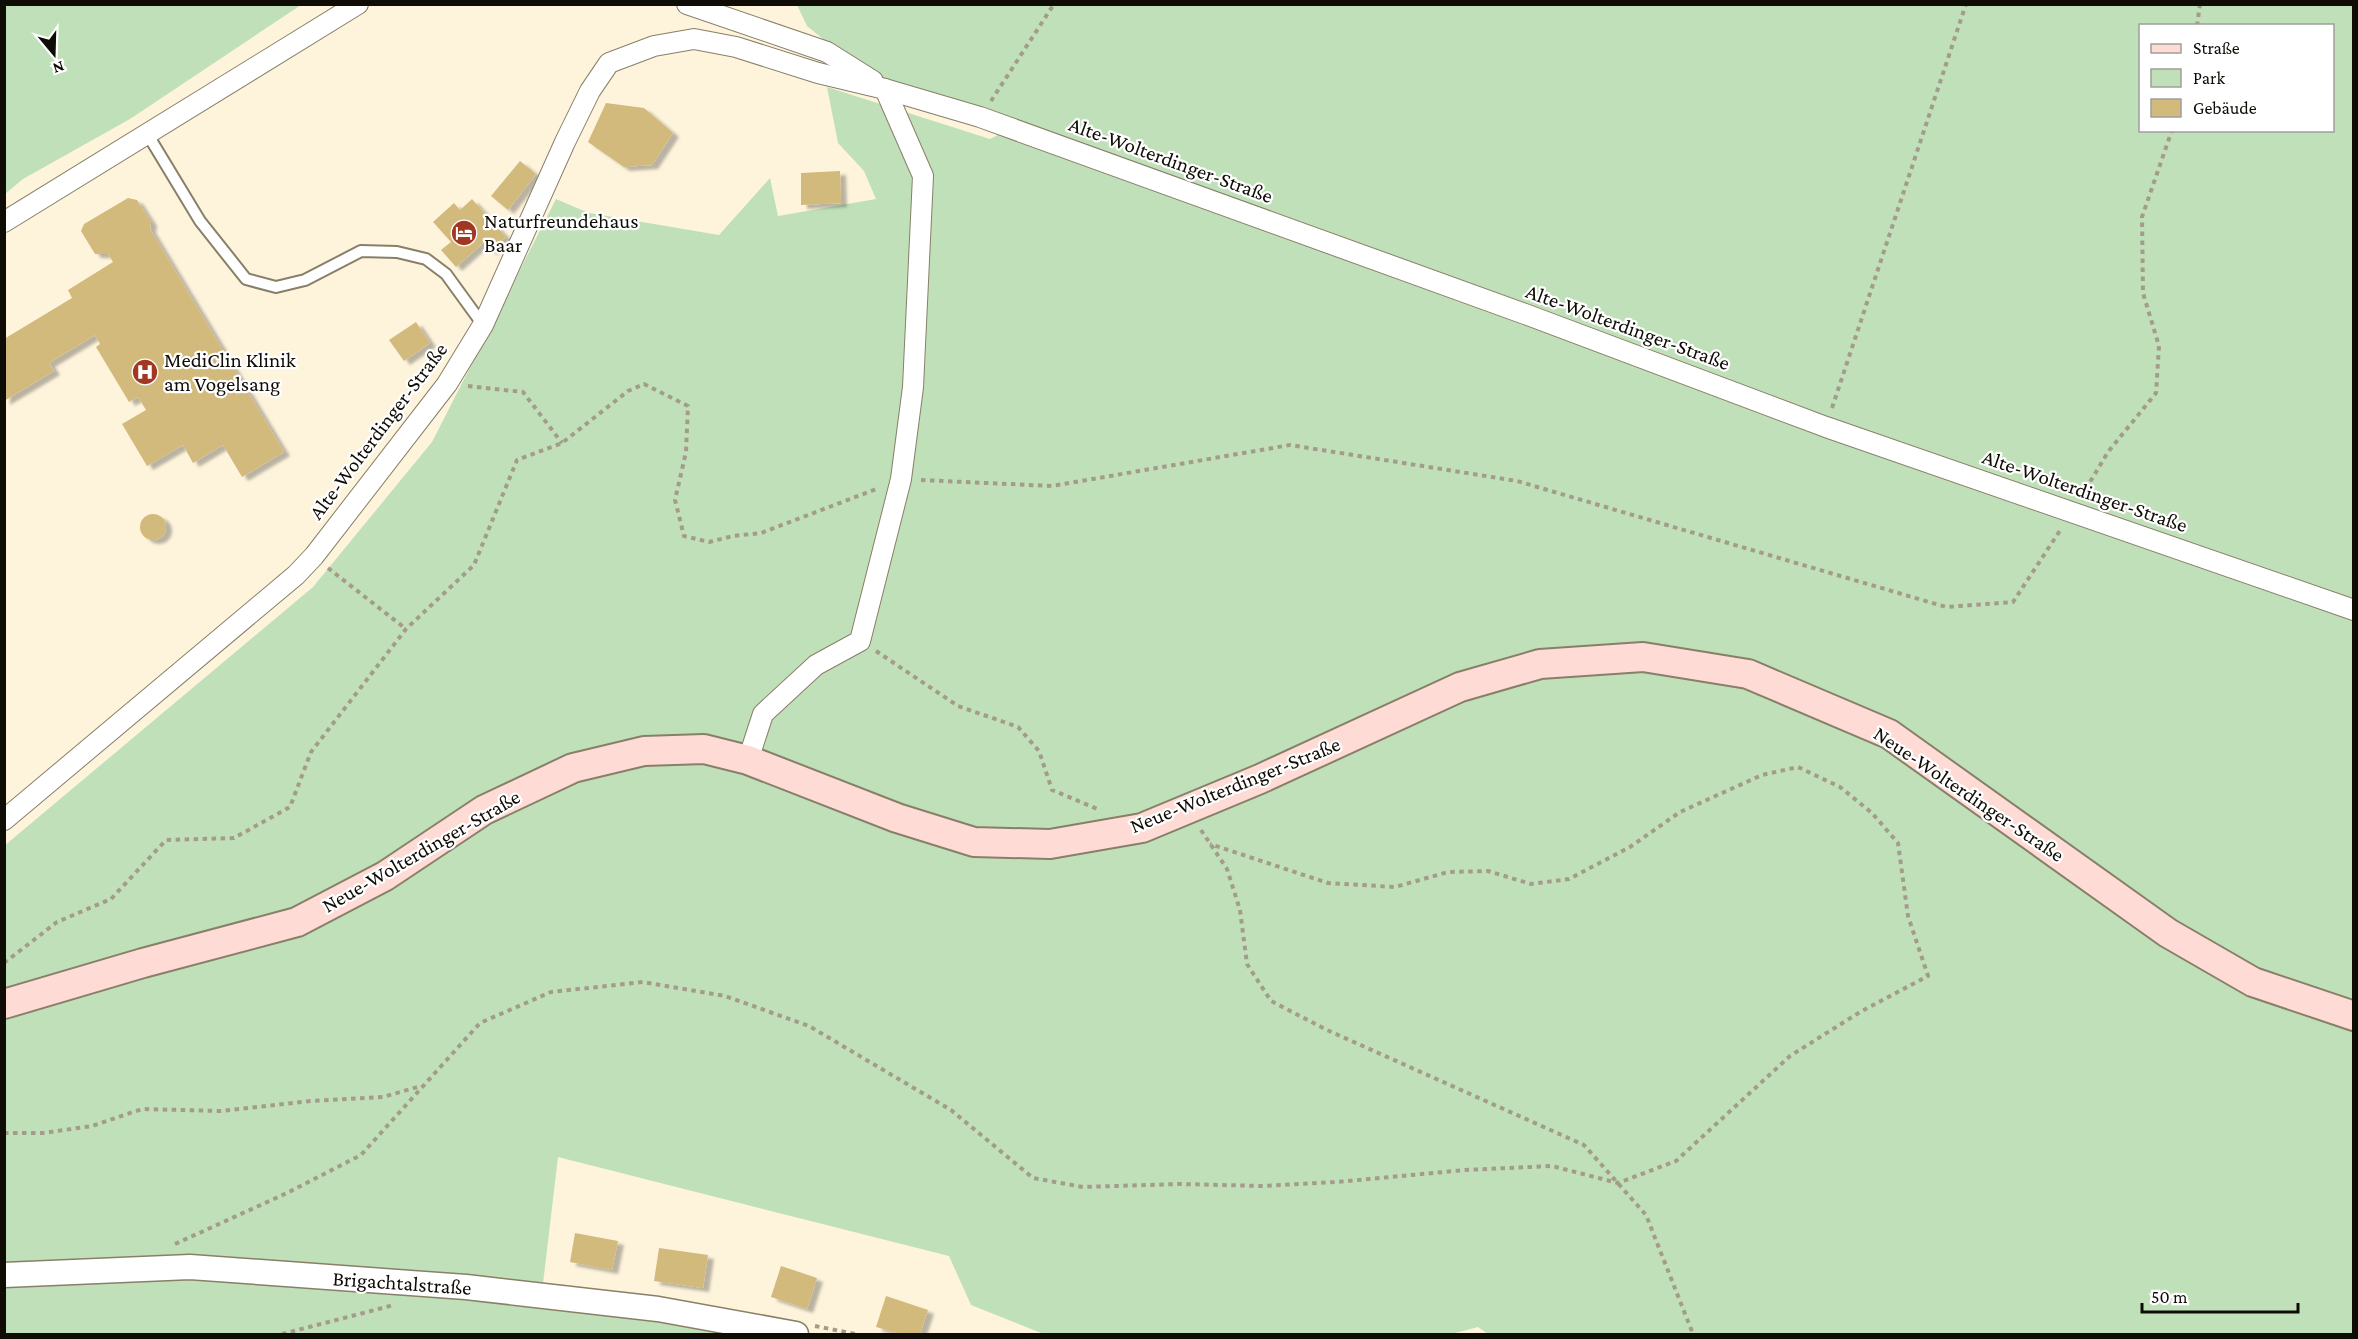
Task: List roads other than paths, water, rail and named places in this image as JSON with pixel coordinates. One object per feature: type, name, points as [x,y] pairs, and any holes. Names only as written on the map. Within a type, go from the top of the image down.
[{"type":"main road","name":"Neue-Wolterdinger-Straße","points":[[4,1004],[143,963],[297,922],[384,876],[484,810],[573,768],[644,751],[704,749],[748,760],[897,819],[974,842],[1050,844],[1142,828],[1260,779],[1460,687],[1540,664],[1643,657],[1748,674],[1889,734],[2168,933],[2253,982],[2354,1016]]},
{"type":"street","points":[[4,222],[358,4]]},
{"type":"street","name":"Alte-Wolterdinger-Straße","points":[[687,4],[826,52],[885,89]]},
{"type":"street","name":"Alte-Wolterdinger-Straße","points":[[4,820],[296,575],[314,556],[447,384],[483,325],[570,132],[590,91],[609,63],[654,46],[694,39],[736,47],[818,73],[885,89],[980,117],[1536,318],[1826,426],[2354,610]]},
{"type":"street","points":[[748,760],[763,714],[816,665],[860,641],[901,479],[913,387],[923,176],[885,89]]},
{"type":"street","name":"Brigachtalstraße","points":[[4,1275],[190,1267],[455,1286],[658,1309],[796,1335]]},
{"type":"lane","points":[[148,135],[200,221],[246,279],[276,287],[305,280],[361,251],[397,252],[426,259],[446,274],[483,325]]},
{"type":"place","name":"Naturfreundehaus Baar","points":[[464,233]]},
{"type":"place","name":"MediClin Klinik am Vogelsang","points":[[145,372]]}]
